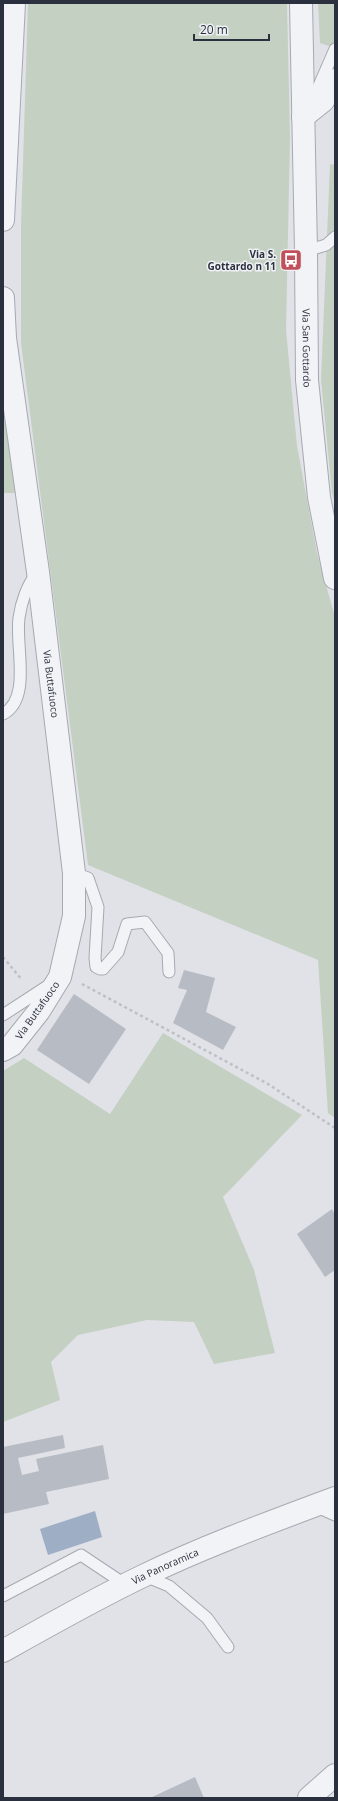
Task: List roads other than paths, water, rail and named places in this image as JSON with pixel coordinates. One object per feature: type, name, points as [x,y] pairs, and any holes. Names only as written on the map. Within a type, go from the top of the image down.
[{"type":"street","points":[[3,220],[14,3]]},
{"type":"street","name":"Via San Gottardo","points":[[301,3],[307,380],[319,497],[335,578]]},
{"type":"street","points":[[303,110],[323,101],[335,80]]},
{"type":"street","name":"Via Buttafuoco","points":[[3,298],[5,338],[38,572],[74,873],[74,916],[60,977],[39,1011],[12,1045],[3,1050]]},
{"type":"street","name":"Via Panoramica","points":[[3,1651],[71,1612],[135,1580],[253,1529],[335,1498]]},
{"type":"lane","points":[[303,110],[318,88],[335,49]]},
{"type":"lane","points":[[306,252],[326,245],[335,237]]},
{"type":"lane","points":[[3,714],[10,710],[16,701],[20,685],[19,618],[29,583],[38,572]]},
{"type":"lane","points":[[74,873],[88,878],[98,907],[95,958],[96,967],[104,969],[118,952],[127,924],[145,922],[168,953],[169,972]]},
{"type":"lane","points":[[3,1015],[60,977]]},
{"type":"lane","points":[[314,1506],[335,1515]]},
{"type":"lane","points":[[3,1596],[81,1555],[135,1580],[169,1586],[207,1618],[228,1646]]},
{"type":"water","points":[[95,1511],[102,1537],[48,1555],[40,1529]]},
{"type":"place","name":"Via S. Gottardo n 11","points":[[291,260]]}]
